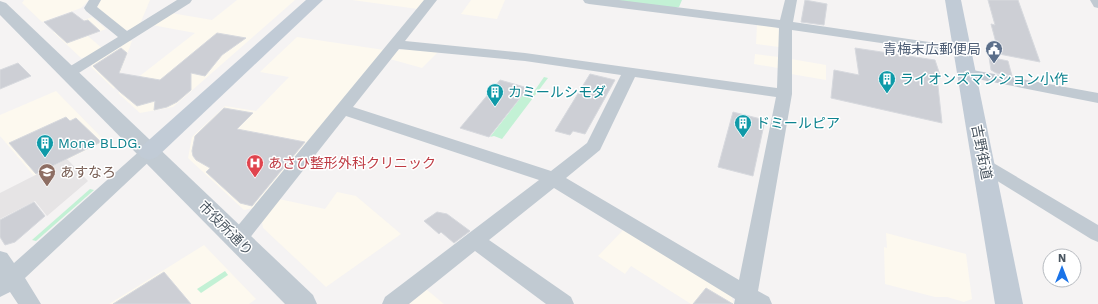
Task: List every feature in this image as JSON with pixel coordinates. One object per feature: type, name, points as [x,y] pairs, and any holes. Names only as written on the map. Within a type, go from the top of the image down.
[{"type":"main road","points":[[150,152],[315,0]]},
{"type":"main road","name":"吉野街道","points":[[953,0],[1009,304]]},
{"type":"street","points":[[0,3],[6,0]]},
{"type":"street","points":[[95,0],[90,8],[127,37]]},
{"type":"street","points":[[69,73],[186,0]]},
{"type":"street","points":[[238,239],[431,0]]},
{"type":"street","points":[[589,0],[686,6],[786,25],[963,51]]},
{"type":"street","points":[[342,109],[542,174],[553,179],[751,301],[784,94],[786,25],[791,0]]},
{"type":"street","points":[[1096,0],[1098,4]]},
{"type":"street","name":"市役所通り","points":[[0,6],[150,152],[302,304]]},
{"type":"street","points":[[395,44],[525,57],[784,94]]},
{"type":"street","points":[[393,304],[594,146],[630,72]]},
{"type":"street","points":[[967,73],[1098,98]]},
{"type":"street","points":[[6,282],[150,152]]},
{"type":"street","points":[[984,165],[1098,234]]},
{"type":"street","points":[[475,240],[563,304]]},
{"type":"street","points":[[0,259],[6,282],[30,304]]},
{"type":"shaded area","points":[[24,0],[89,0],[81,8],[42,22],[22,3]]},
{"type":"shaded area","points":[[101,0],[150,0],[140,24],[133,29],[125,30],[97,7]]},
{"type":"shaded area","points":[[237,0],[295,0],[173,107],[140,113],[118,93],[195,33],[152,25],[171,13],[212,20]]},
{"type":"shaded area","points":[[352,0],[425,0],[418,9]]},
{"type":"shaded area","points":[[471,0],[505,0],[497,19],[461,14]]},
{"type":"shaded area","points":[[92,17],[106,29],[88,36],[102,48],[88,57],[81,58],[53,32]]},
{"type":"shaded area","points":[[757,25],[775,27],[780,30],[779,47],[756,44]]},
{"type":"shaded area","points":[[297,37],[384,50],[254,208],[244,210],[188,158],[192,137],[225,106],[256,111],[289,77],[260,72]]},
{"type":"shaded area","points":[[128,41],[132,41],[114,89],[91,67],[93,62]]},
{"type":"shaded area","points":[[403,49],[438,52],[422,68],[390,59],[396,51]]},
{"type":"shaded area","points":[[755,54],[779,57],[778,68],[754,64]]},
{"type":"shaded area","points":[[791,59],[826,65],[826,80],[791,74]]},
{"type":"shaded area","points":[[56,91],[105,141],[34,176],[0,136],[0,115]]},
{"type":"shaded area","name":"あすなろ","points":[[67,159],[88,181],[47,216],[35,201],[0,219],[0,193]]},
{"type":"shaded area","points":[[337,192],[356,196],[401,234],[326,287],[263,228],[262,222],[279,199],[325,209]]},
{"type":"shaded area","points":[[624,229],[731,295],[734,304],[691,304],[631,266],[625,274],[598,256]]},
{"type":"shaded area","points":[[886,233],[966,254],[972,299],[964,302],[947,297],[935,297],[885,284],[884,247],[887,248]]},
{"type":"shaded area","points":[[204,245],[256,299],[249,304],[109,304]]},
{"type":"shaded area","points":[[426,289],[444,304],[407,304]]},
{"type":"green space","points":[[607,0],[682,0],[679,7],[674,8]]},
{"type":"green space","points":[[544,77],[548,78],[502,139],[494,136],[490,137],[526,91],[533,93]]},
{"type":"green space","points":[[90,189],[94,190],[36,241],[32,240]]},
{"type":"green space","points":[[225,271],[228,275],[201,293],[197,289]]},
{"type":"building","points":[[805,0],[827,4],[824,25],[801,22]]},
{"type":"building","points":[[988,0],[1018,0],[1040,62],[999,54],[991,24],[995,25]]},
{"type":"building","points":[[72,12],[84,21],[88,20],[100,31],[67,43],[44,22]]},
{"type":"building","points":[[217,33],[246,38],[222,55],[205,76],[191,73],[191,90],[177,102],[167,107],[154,110],[155,101],[137,106],[93,66],[121,48],[127,53],[119,73],[160,80]]},
{"type":"building","points":[[855,48],[935,60],[941,78],[937,77],[942,123],[831,98],[834,70],[859,75]]},
{"type":"building","points":[[989,57],[1008,61],[1012,76],[996,73],[991,70]]},
{"type":"building","points":[[18,63],[31,76],[0,89],[0,70]]},
{"type":"building","points":[[590,74],[615,80],[585,134],[573,131],[570,135],[555,131]]},
{"type":"building","name":"カミールシモダ","points":[[500,80],[528,88],[489,137],[460,128]]},
{"type":"building","points":[[224,108],[253,113],[237,129],[305,142],[252,206],[240,203],[206,172],[210,168],[196,160],[193,156],[192,151],[195,136]]},
{"type":"building","name":"ドミールピア","points":[[733,112],[765,120],[753,176],[718,167]]},
{"type":"building","name":"Mone BLDG.","points":[[66,117],[70,121],[76,118],[101,142],[36,174],[9,143]]},
{"type":"building","points":[[34,202],[45,216],[15,242],[5,245],[0,237],[0,220]]},
{"type":"building","points":[[437,212],[447,214],[470,231],[454,243],[441,232],[439,234],[424,221]]},
{"type":"building","points":[[164,272],[191,304],[113,304]]},
{"type":"building","points":[[706,288],[733,304],[693,304]]},
{"type":"place","name":"青梅末広郵便局","points":[[994,64]]},
{"type":"place","name":"ライオンズマンション小作","points":[[887,94]]},
{"type":"place","name":"カミールシモダ","points":[[495,107]]},
{"type":"place","name":"ドミールピア","points":[[743,138]]},
{"type":"place","name":"Mone BLDG.","points":[[45,158]]},
{"type":"place","name":"あさひ整形外科クリニック","points":[[255,178]]},
{"type":"place","name":"あすなろ","points":[[47,187]]}]
